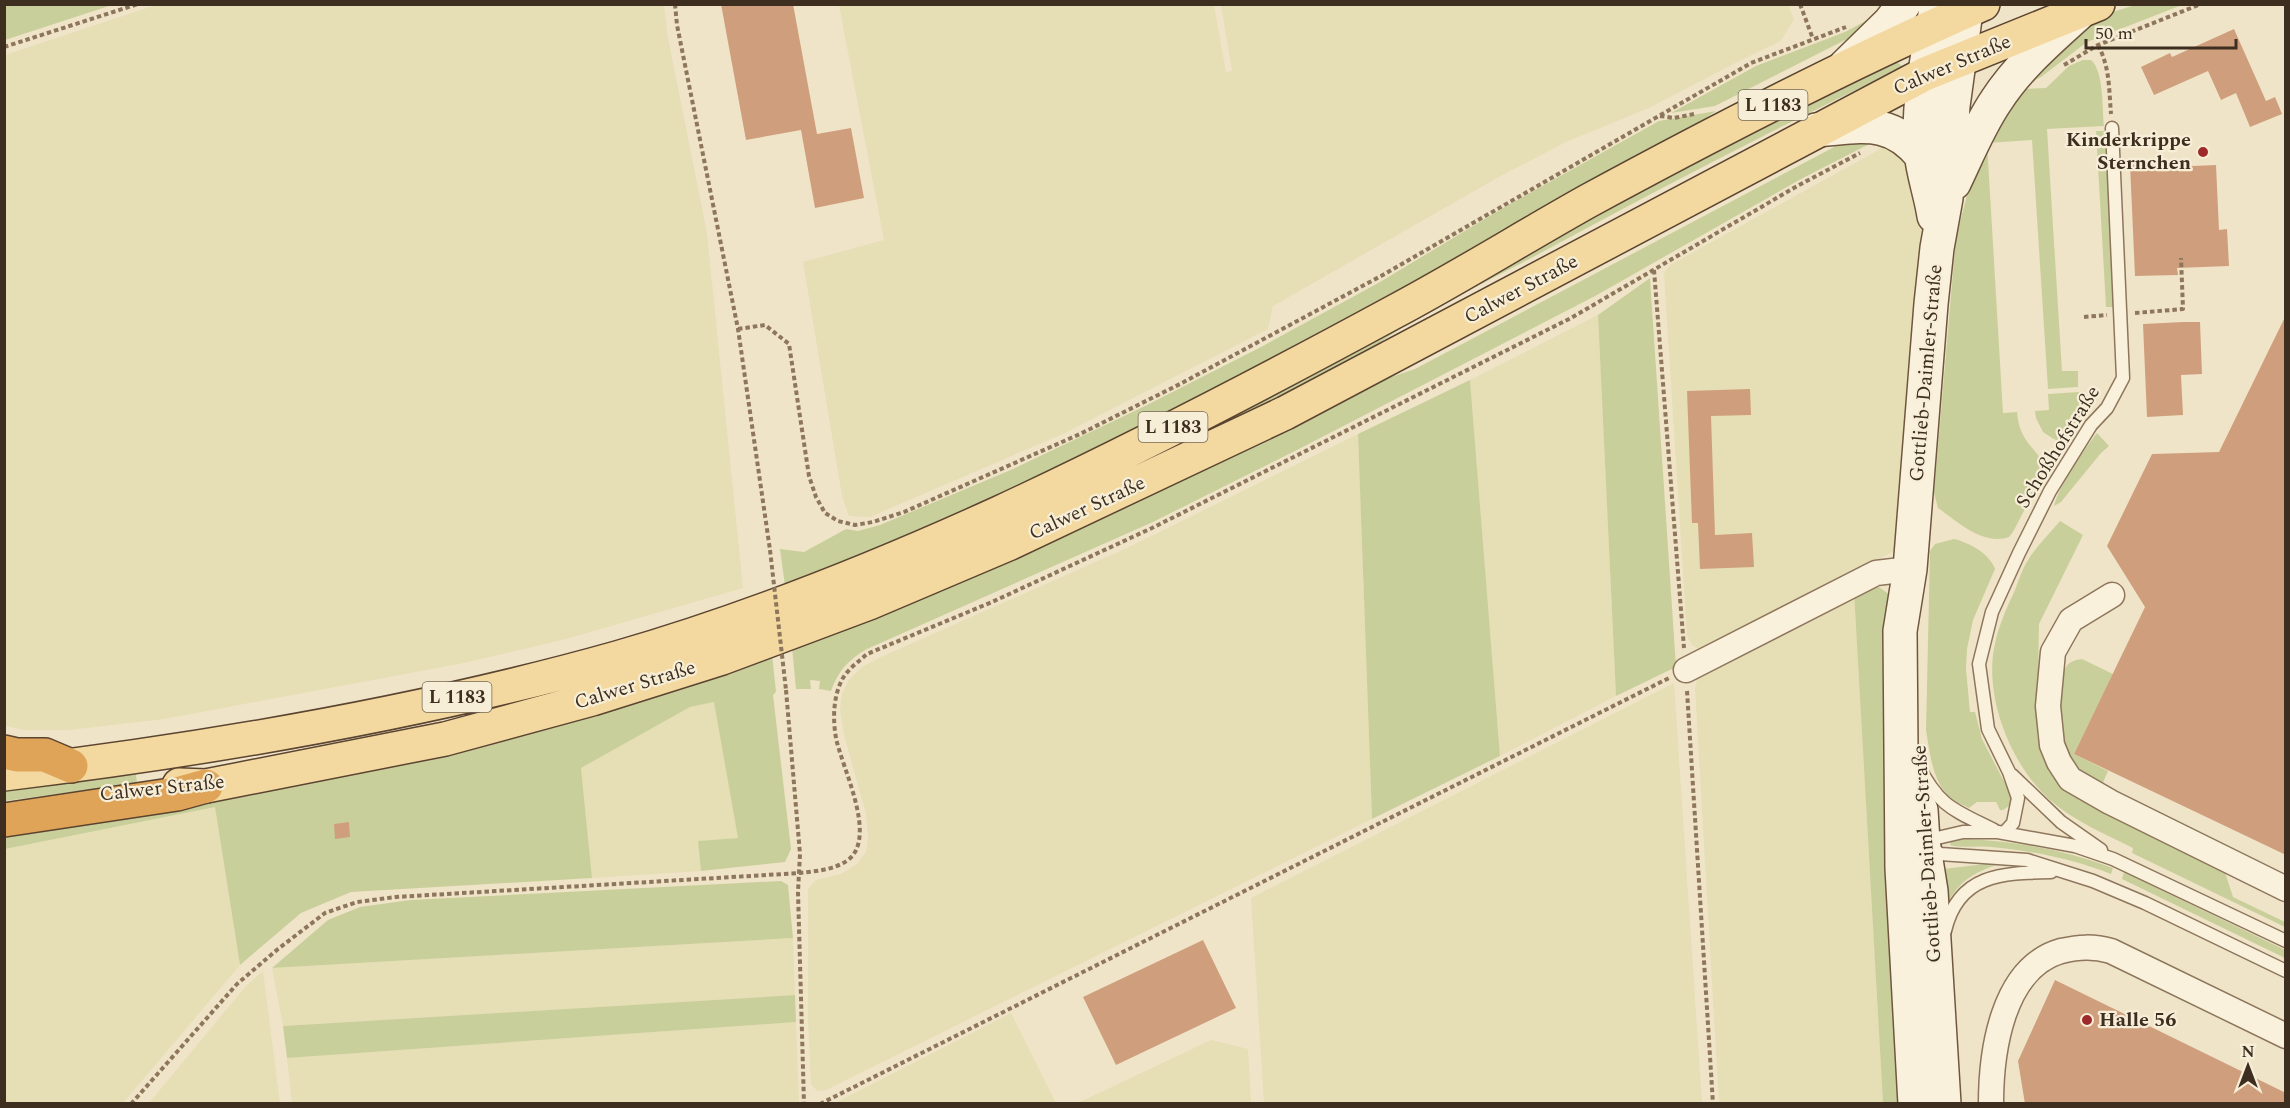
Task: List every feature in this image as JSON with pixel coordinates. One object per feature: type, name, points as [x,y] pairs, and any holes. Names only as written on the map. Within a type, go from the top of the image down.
[{"type":"highway","points":[[4,752],[17,755],[45,755],[71,766]]},
{"type":"highway","points":[[4,820],[177,794],[206,786]]},
{"type":"main road","points":[[1841,70],[1890,22],[1904,4]]},
{"type":"main road","points":[[1946,198],[1994,103],[2043,45],[2090,8]]},
{"type":"main road","name":"Calwer Straße","points":[[4,807],[173,785],[206,786],[445,739],[581,703],[722,658],[869,603],[1008,544],[1285,413],[1925,74],[2090,8]]},
{"type":"main road","name":"Calwer Straße","points":[[4,774],[71,766],[298,730],[447,700],[615,658],[713,628],[856,574],[997,513],[1180,424],[1395,312],[1588,201],[1957,10]]},
{"type":"main road","name":"Gottlieb-Daimler-Straße","points":[[1944,1104],[1931,891],[1909,767],[1900,631],[1910,569],[1931,304],[1937,248],[1946,198],[1953,106],[1960,60],[1957,10]]},
{"type":"main road","name":"Gottlieb-Daimler-Straße","points":[[1937,248],[1933,212],[1921,155],[1920,113],[1925,74],[1957,10]]},
{"type":"main road","points":[[1816,130],[1872,126],[1894,131],[1910,141],[1921,155]]},
{"type":"main road","name":"Gottlieb-Daimler-Straße","points":[[1909,767],[1902,868],[1915,1104]]},
{"type":"street","points":[[1686,670],[1876,573],[1910,569]]},
{"type":"street","points":[[2112,595],[2071,620],[2053,652],[2048,706],[2052,745],[2059,762],[2070,779],[2110,802],[2286,889]]},
{"type":"street","points":[[1991,1104],[1995,1049],[2005,1010],[2022,977],[2037,963],[2056,953],[2076,947],[2096,947],[2111,951],[2286,1036]]},
{"type":"lane","name":"Schoßhofstraße","points":[[2001,833],[2013,823],[2018,798],[2009,772],[1988,729],[1979,664],[1992,612],[2045,501],[2091,425],[2107,408],[2123,378],[2112,128]]},
{"type":"lane","points":[[1909,767],[1948,807],[2001,833]]},
{"type":"lane","name":"Schoßhofstraße","points":[[2009,772],[2061,822],[2113,859]]},
{"type":"lane","points":[[1902,868],[1923,841],[1963,832],[2001,833],[2075,846],[2113,859],[2286,941]]},
{"type":"lane","points":[[1923,841],[1940,854],[2027,860],[2093,881],[2145,903],[2286,971]]},
{"type":"lane","points":[[1936,967],[1947,922],[1959,897],[1979,881],[2011,873],[2064,872]]},
{"type":"path","points":[[4,47],[138,4]]},
{"type":"path","points":[[675,4],[677,25],[738,329],[770,550],[786,690],[800,873],[798,892],[804,1104]]},
{"type":"path","points":[[738,329],[765,325],[789,344],[809,476],[816,498],[825,513],[838,521],[855,525],[873,522],[904,512],[1069,439],[1180,384],[1381,276],[1751,63],[1813,39],[1800,4]]},
{"type":"path","points":[[2098,45],[2104,57],[2108,78],[2111,114]]},
{"type":"path","points":[[131,1104],[237,984],[325,913],[357,902],[396,897],[800,873],[837,867],[850,859],[857,849],[860,818],[836,738],[834,706],[840,683],[852,667],[867,654],[992,603],[1152,528],[1570,318],[1799,184],[1878,144],[1894,131]]},
{"type":"path","points":[[2084,317],[2182,309],[2181,258]]},
{"type":"path","points":[[820,1104],[1686,670]]},
{"type":"shaded area","points":[[159,4],[664,5],[668,38],[707,233],[743,588],[566,639],[464,663],[164,719],[69,730],[25,730],[5,726],[5,55]]},
{"type":"shaded area","points":[[839,5],[1214,5],[1226,72],[1232,71],[1221,5],[1788,5],[1794,19],[1781,41],[1651,107],[1566,142],[1497,178],[1273,306],[1268,329],[1065,433],[870,517],[849,516],[842,496],[803,262],[884,240]]},
{"type":"shaded area","points":[[1893,140],[1904,147],[1922,202],[1923,231],[1896,550],[1702,651],[1692,645],[1687,636],[1664,273],[1670,265]]},
{"type":"shaded area","points":[[1598,315],[1616,696],[1500,756],[1470,380]]},
{"type":"shaded area","points":[[1358,434],[1372,819],[826,1090],[817,1091],[811,1084],[808,1021],[808,889],[816,880],[841,874],[857,864],[866,852],[868,836],[866,814],[844,735],[840,710],[842,694],[849,680],[862,667],[881,657],[1127,548]]},
{"type":"shaded area","points":[[1854,592],[1883,1103],[1719,1103],[1695,689],[1697,679],[1702,672]]},
{"type":"shaded area","points":[[1674,683],[1702,1103],[1264,1103],[1251,898]]},
{"type":"shaded area","points":[[715,702],[738,838],[699,841],[701,871],[592,878],[581,768],[690,707]]},
{"type":"shaded area","points":[[215,806],[240,965],[123,1103],[5,1104],[5,849]]},
{"type":"shaded area","points":[[793,938],[795,995],[283,1026],[272,968]]},
{"type":"shaded area","points":[[263,971],[280,1103],[149,1103],[246,986]]},
{"type":"shaded area","points":[[1011,1013],[1056,1103],[835,1103]]},
{"type":"shaded area","points":[[796,1022],[799,1103],[292,1103],[287,1058]]},
{"type":"shaded area","points":[[1211,1040],[1248,1049],[1251,1103],[1078,1103]]},
{"type":"green space","points":[[5,4],[112,5],[5,40]]},
{"type":"green space","points":[[2135,5],[2182,5],[2087,42],[2041,77],[2033,81],[2026,81],[2097,17]]},
{"type":"green space","points":[[1871,18],[1853,36],[1715,106],[1671,113],[1756,66],[1845,32]]},
{"type":"green space","points":[[2083,60],[2091,60],[2098,72],[2102,90],[2104,126],[2047,129],[2062,371],[2078,371],[2078,387],[2048,389],[2032,140],[1987,143],[2023,89],[2046,88],[2069,66]]},
{"type":"green space","points":[[1889,62],[1897,62],[1902,66],[1716,160],[1448,301],[1405,326],[1366,353],[1213,436],[1207,423],[1567,227]]},
{"type":"green space","points":[[1716,111],[1660,150],[1157,423],[956,516],[785,586],[780,549],[804,552],[846,529],[858,531],[880,525],[1013,469],[1261,347],[1380,282],[1503,208],[1659,121]]},
{"type":"green space","points":[[2096,131],[2104,131],[2116,307],[2106,307]]},
{"type":"green space","points":[[1883,137],[1801,179],[1597,295],[1297,450],[1153,522],[867,649],[845,666],[831,691],[819,689],[820,681],[810,680],[811,689],[796,689],[792,647],[1367,385],[1415,369],[1836,146],[1855,139]]},
{"type":"green space","points":[[1987,143],[2003,413],[2017,412],[2022,433],[2041,459],[2043,468],[2043,474],[2013,532],[2009,537],[1999,539],[1980,535],[1962,526],[1938,508],[1934,493],[1956,237],[1977,158]]},
{"type":"green space","points":[[1650,278],[1676,667],[1616,696],[1598,315]]},
{"type":"green space","points":[[1470,380],[1500,756],[1372,819],[1358,434]]},
{"type":"green space","points":[[2079,392],[2080,417],[2063,439],[2058,441],[2043,432],[2035,411],[2049,410],[2048,394]]},
{"type":"green space","points":[[2097,433],[2109,446],[2061,502],[2054,506],[2066,479]]},
{"type":"green space","points":[[2060,521],[2083,535],[2039,624],[2037,735],[2041,754],[2053,775],[2070,793],[2223,866],[2233,897],[2285,922],[2285,927],[2132,853],[2133,848],[2069,814],[2050,800],[2037,786],[2014,753],[2005,734],[1994,694],[1992,674],[1994,646],[2001,622],[2026,563]]},
{"type":"green space","points":[[1954,539],[1978,550],[1988,558],[1995,569],[1973,620],[1967,649],[1966,669],[1970,712],[1975,712],[1982,739],[2012,797],[2012,804],[2003,810],[2000,810],[1996,802],[1977,802],[1969,808],[1952,799],[1940,785],[1929,748],[1926,730],[1930,551],[1935,544]]},
{"type":"green space","points":[[1879,587],[1890,595],[1903,1103],[1883,1103],[1854,592]]},
{"type":"green space","points":[[772,654],[776,692],[773,695],[791,849],[785,862],[701,871],[698,841],[738,838],[714,702],[690,707],[581,768],[592,878],[351,892],[301,913],[240,965],[215,807],[5,849],[5,829]]},
{"type":"green space","points":[[2082,659],[2113,674],[2074,754],[2108,771],[2102,785],[2091,779],[2073,762],[2062,732],[2059,708],[2060,684],[2069,663]]},
{"type":"green space","points":[[135,768],[137,783],[5,801],[4,786]]},
{"type":"green space","points":[[1965,839],[2040,848],[2077,856],[2113,868],[2111,874],[2037,853],[1982,846],[1950,845],[1951,842]]},
{"type":"green space","points":[[1993,863],[1996,865],[1963,882],[1942,913],[1935,870]]},
{"type":"green space","points":[[2124,872],[2285,950],[2285,958],[2122,879]]},
{"type":"green space","points":[[781,881],[788,885],[793,938],[272,968],[328,920],[360,907],[410,900]]},
{"type":"green space","points":[[795,995],[796,1022],[287,1058],[283,1026]]},
{"type":"building","points":[[721,4],[793,4],[817,134],[851,128],[864,198],[815,208],[801,130],[746,140]]},
{"type":"building","points":[[2234,29],[2266,101],[2275,97],[2282,114],[2250,127],[2236,93],[2221,100],[2208,71],[2154,95],[2141,67],[2170,53],[2172,57]]},
{"type":"building","points":[[2170,163],[2170,167],[2216,165],[2219,230],[2227,229],[2229,266],[2177,268],[2178,275],[2135,276],[2130,164]]},
{"type":"building","points":[[2286,315],[2286,855],[2074,754],[2145,607],[2107,546],[2152,454],[2219,452]]},
{"type":"building","points":[[2200,322],[2202,374],[2181,375],[2183,415],[2147,417],[2143,324]]},
{"type":"building","points":[[1750,389],[1751,415],[1711,416],[1715,535],[1752,533],[1754,567],[1700,569],[1698,523],[1692,523],[1687,391]]},
{"type":"building","points":[[349,822],[350,837],[335,839],[334,824]]},
{"type":"building","points":[[1203,940],[1236,1008],[1116,1065],[1083,997]]},
{"type":"building","name":"Halle 56","points":[[2055,980],[2286,1093],[2286,1104],[2025,1104],[2018,1061]]},
{"type":"place","name":"Kinderkrippe Sternchen","points":[[2203,152]]},
{"type":"place","name":"Halle 56","points":[[2087,1020]]}]
